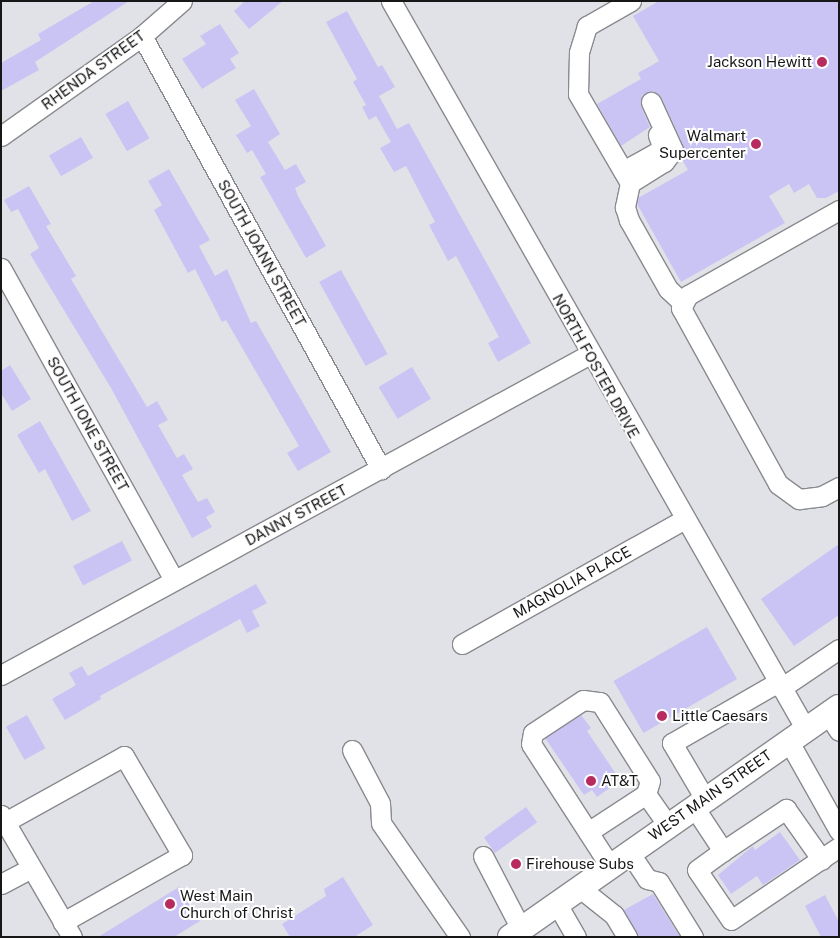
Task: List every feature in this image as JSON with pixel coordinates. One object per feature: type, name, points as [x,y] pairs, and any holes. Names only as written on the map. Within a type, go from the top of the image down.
[{"type":"main road","name":"WEST MAIN STREET","points":[[515,934],[797,734],[835,717]]},
{"type":"street","name":"RHENDA STREET","points":[[1,136],[142,36],[182,1]]},
{"type":"street","name":"NORTH FOSTER DRIVE","points":[[391,1],[683,520],[779,685],[797,734],[839,831]]},
{"type":"street","points":[[631,1],[588,26],[579,53],[578,94],[626,177],[625,207],[629,220],[668,289],[684,303]]},
{"type":"street","name":"SOUTH JOANN STREET","points":[[142,36],[381,469]]},
{"type":"street","points":[[626,177],[662,146],[646,104]]},
{"type":"street","points":[[839,210],[688,295],[680,308],[778,484],[799,499],[822,496],[839,487]]},
{"type":"street","name":"SOUTH IONE STREET","points":[[1,268],[174,580]]},
{"type":"street","name":"DANNY STREET","points":[[1,675],[590,354]]},
{"type":"street","name":"MAGNOLIA PLACE","points":[[462,644],[683,520]]},
{"type":"street","points":[[723,851],[672,743],[779,685],[839,649]]},
{"type":"street","points":[[588,832],[646,794],[650,781],[600,702],[583,700],[533,733],[531,744],[610,866]]},
{"type":"street","points":[[352,750],[380,803],[381,823],[460,937]]},
{"type":"street","points":[[124,756],[182,855],[68,929],[31,868],[3,819],[124,756]]},
{"type":"street","points":[[646,794],[668,825]]},
{"type":"street","points":[[822,860],[786,809],[696,870],[731,920],[822,860],[839,847]]},
{"type":"street","points":[[629,852],[647,879],[659,882],[693,937]]},
{"type":"street","points":[[483,856],[515,934]]},
{"type":"street","points":[[1,884],[31,868]]},
{"type":"street","points":[[580,888],[614,915],[627,937]]},
{"type":"street","points":[[558,904],[576,937]]},
{"type":"building","points":[[94,1],[129,1],[35,62],[39,70],[1,91],[1,63],[41,40],[38,34]]},
{"type":"building","points":[[245,1],[283,1],[249,29],[234,11]]},
{"type":"building","name":"Walmart Supercenter","points":[[659,1],[839,1],[839,191],[826,198],[817,198],[809,184],[794,193],[789,184],[769,196],[785,223],[681,282],[637,204],[638,198],[688,170],[681,158],[683,145],[661,97],[653,91],[642,95],[641,106],[650,127],[621,146],[597,104],[641,79],[638,73],[659,61],[633,16]]},
{"type":"building","points":[[347,11],[378,67],[382,65],[395,87],[379,96],[397,129],[409,123],[531,343],[498,362],[488,343],[499,337],[456,256],[448,261],[429,225],[435,222],[406,166],[394,172],[380,148],[391,142],[376,116],[369,120],[362,107],[366,105],[353,82],[357,79],[326,22]]},
{"type":"building","points":[[220,24],[239,53],[230,59],[236,68],[202,89],[182,59],[206,44],[200,36]]},
{"type":"building","points":[[254,89],[280,134],[268,142],[285,170],[296,164],[306,182],[295,188],[326,246],[306,258],[260,177],[266,174],[252,150],[247,153],[236,135],[251,126],[235,100]]},
{"type":"building","points":[[128,101],[150,138],[127,151],[105,114]]},
{"type":"building","points":[[81,137],[93,158],[61,176],[49,156]]},
{"type":"building","points":[[169,169],[210,240],[199,246],[215,276],[227,269],[251,323],[256,321],[331,452],[298,471],[287,453],[299,446],[226,320],[222,322],[195,269],[188,273],[154,210],[162,205],[148,181]]},
{"type":"building","points":[[29,186],[51,224],[46,226],[76,276],[71,279],[147,407],[157,401],[168,420],[158,425],[177,458],[184,454],[193,469],[182,475],[198,502],[207,498],[215,512],[206,517],[212,527],[192,538],[111,388],[30,254],[39,248],[18,209],[11,212],[4,200]]},
{"type":"building","points":[[341,270],[388,354],[366,366],[319,282]]},
{"type":"building","points":[[10,365],[31,399],[12,411],[1,393],[1,371]]},
{"type":"building","points":[[412,367],[431,399],[398,419],[379,387]]},
{"type":"building","points":[[40,421],[91,511],[72,521],[45,469],[39,473],[17,435]]},
{"type":"building","points":[[122,541],[132,561],[83,586],[73,566]]},
{"type":"building","points":[[839,544],[839,615],[794,646],[761,599]]},
{"type":"building","points":[[256,584],[267,603],[252,611],[260,626],[247,633],[240,619],[100,696],[101,699],[65,720],[52,699],[76,685],[69,673],[82,666],[88,676]]},
{"type":"building","points":[[707,627],[737,679],[643,733],[613,681]]},
{"type":"building","points":[[27,715],[45,748],[24,760],[6,727]]},
{"type":"building","points":[[581,715],[591,728],[587,731],[616,774],[610,779],[614,785],[597,797],[592,790],[584,795],[545,738]]},
{"type":"building","points":[[526,807],[537,822],[495,853],[484,838]]},
{"type":"building","points":[[780,832],[800,860],[763,885],[757,876],[731,894],[718,875],[753,846],[755,850]]},
{"type":"building","points":[[343,877],[373,925],[354,937],[290,937],[282,924],[326,896],[324,889]]},
{"type":"building","name":"West Main Church of Christ","points":[[179,887],[200,921],[174,937],[98,937]]},
{"type":"building","points":[[653,894],[680,937],[639,937],[624,910]]},
{"type":"building","points":[[825,895],[839,922],[839,937],[821,937],[805,906]]},
{"type":"place","name":"Jackson Hewitt","points":[[822,62]]},
{"type":"place","name":"Walmart Supercenter","points":[[756,144]]},
{"type":"place","name":"Little Caesars","points":[[662,716]]},
{"type":"place","name":"AT&T","points":[[591,781]]},
{"type":"place","name":"Firehouse Subs","points":[[516,864]]},
{"type":"place","name":"West Main Church of Christ","points":[[170,904]]}]
